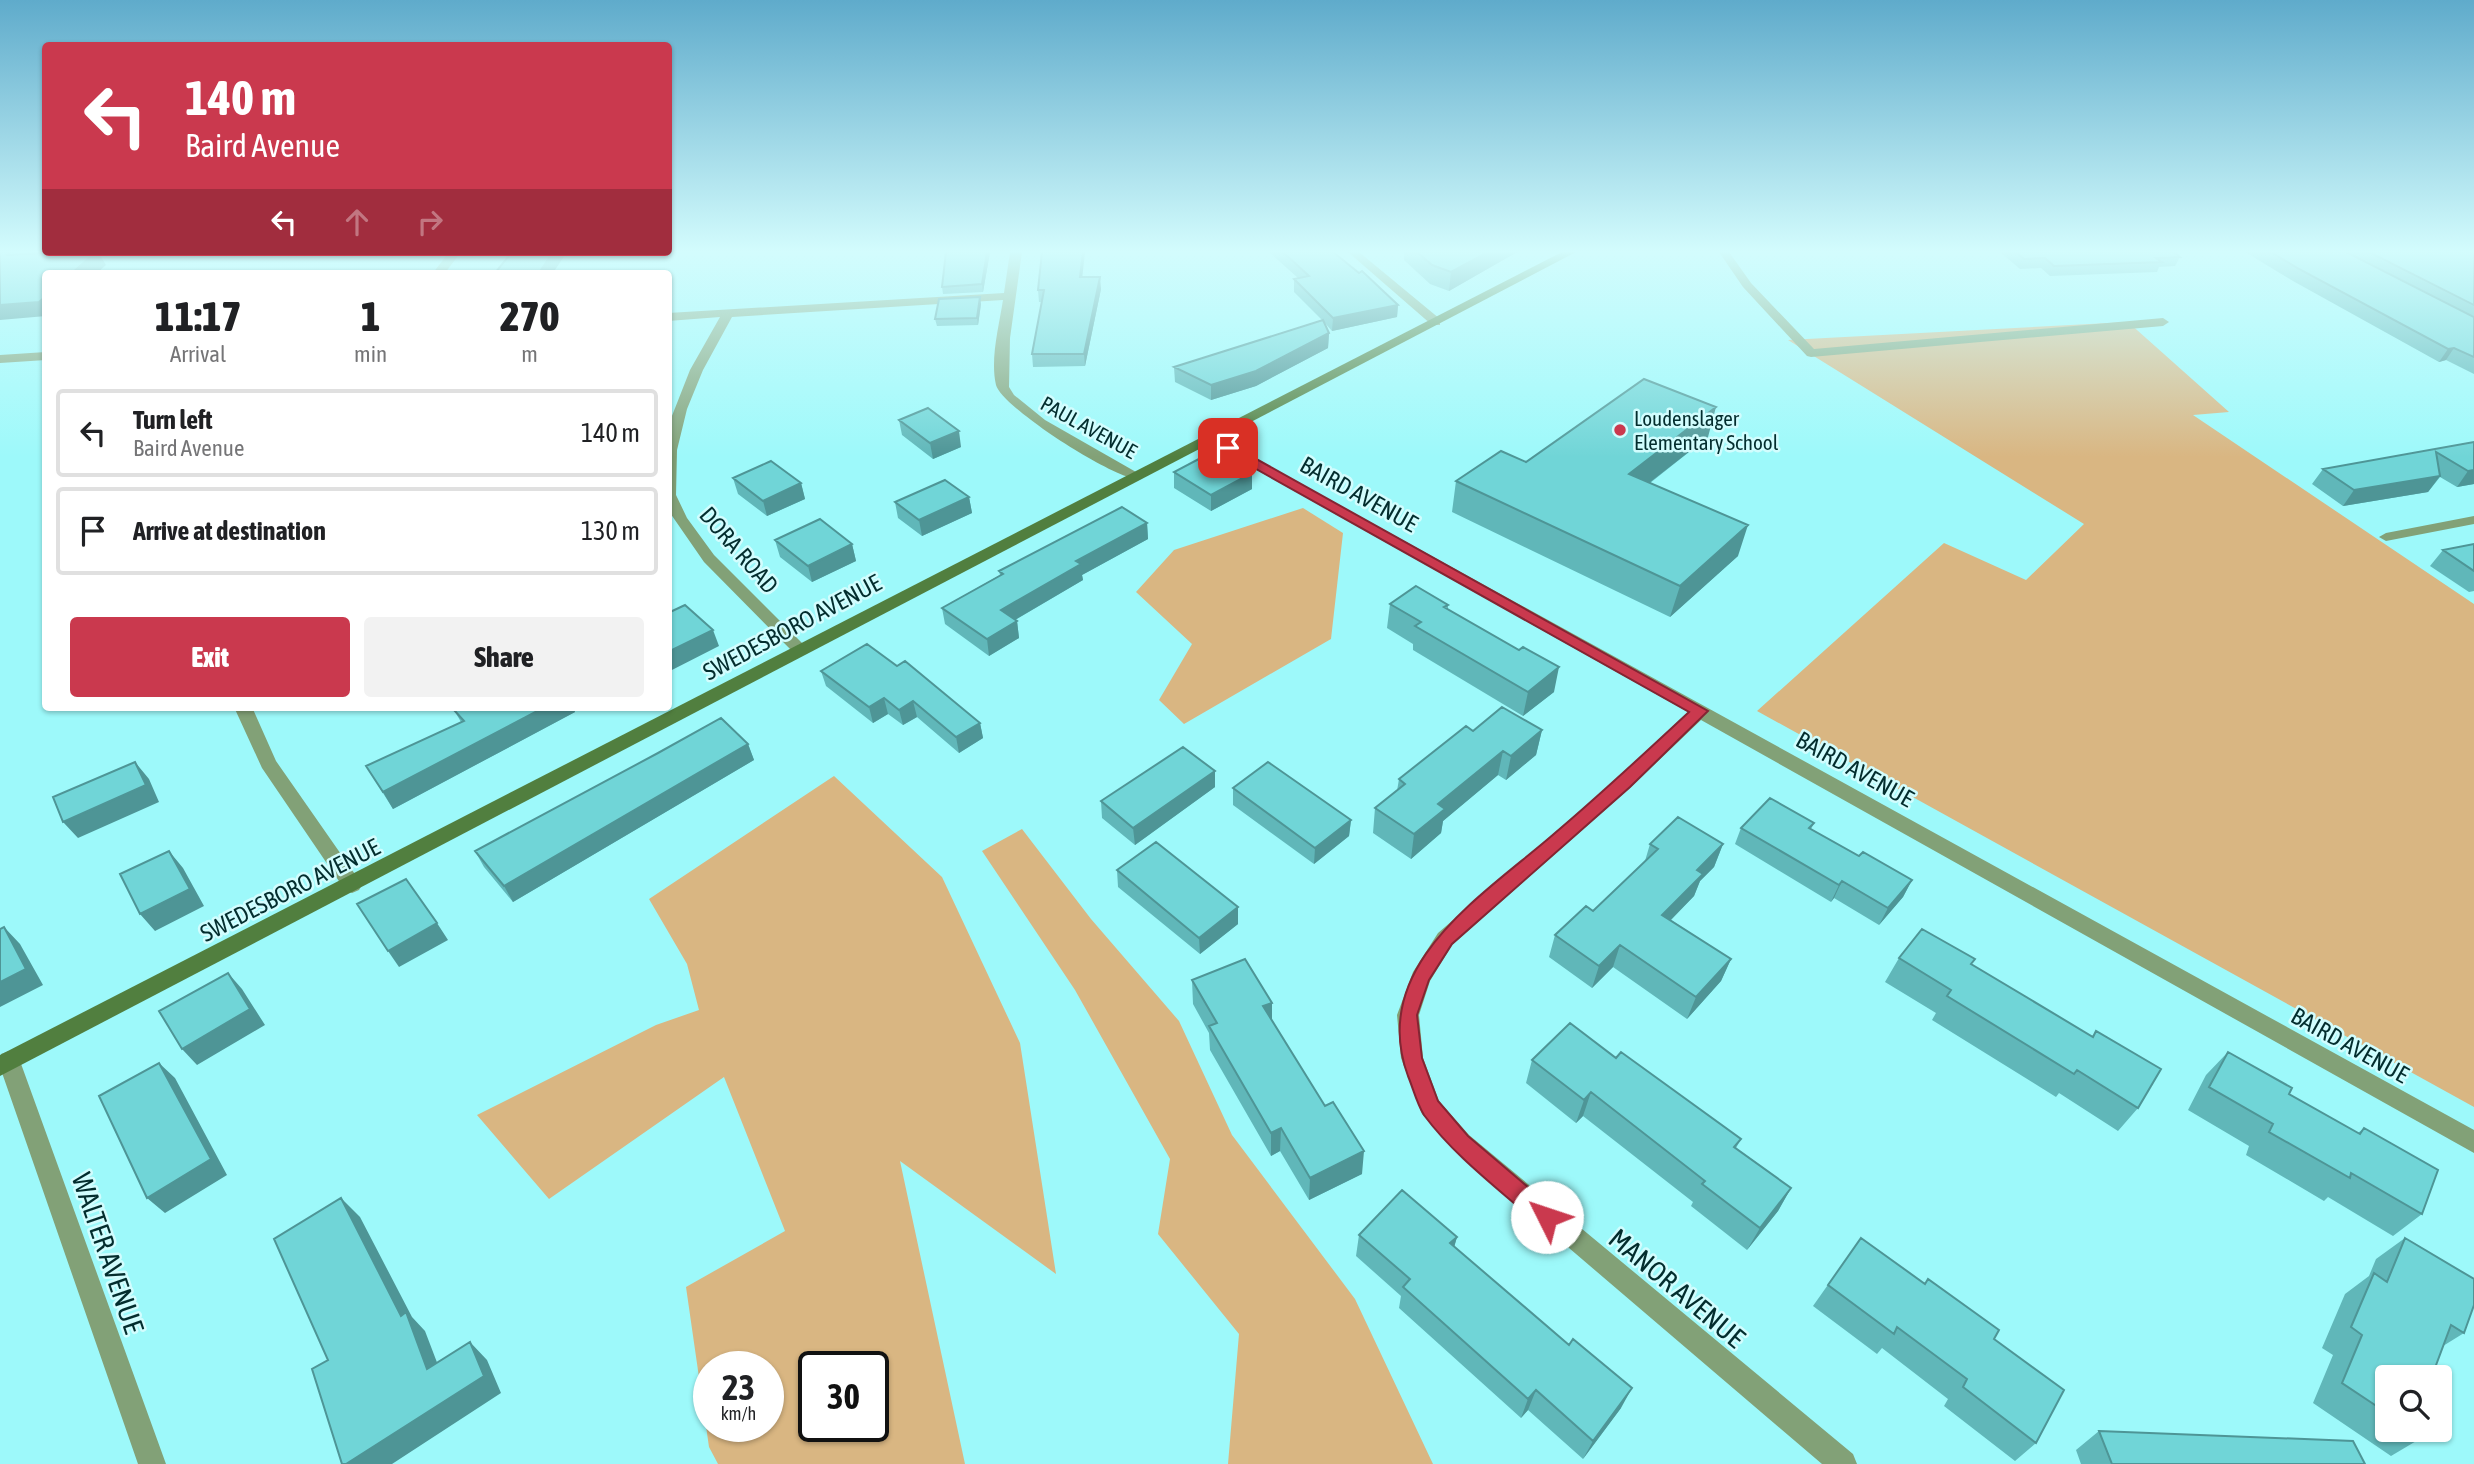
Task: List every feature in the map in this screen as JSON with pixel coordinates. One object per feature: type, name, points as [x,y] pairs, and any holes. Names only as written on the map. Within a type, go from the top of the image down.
[{"type":"street","name":"DORA ROAD","points":[[672,437],[700,360],[724,320]]},
{"type":"street","name":"PAUL AVENUE","points":[[1008,320],[1002,361],[1003,390],[1024,413],[1136,476]]},
{"type":"street","name":"SWEDESBORO AVENUE","points":[[4,1064],[1439,320]]},
{"type":"street","points":[[1780,320],[1811,353],[2163,322]]},
{"type":"street","points":[[0,359],[42,356]]},
{"type":"street","name":"BAIRD AVENUE","points":[[1212,439],[2474,1142]]},
{"type":"street","name":"DORA ROAD","points":[[672,503],[686,530],[700,547],[801,650]]},
{"type":"street","points":[[2386,537],[2474,520]]},
{"type":"street","points":[[245,711],[268,764],[352,885]]},
{"type":"street","name":"MANOR AVENUE","points":[[1700,711],[1624,783],[1445,939],[1420,978],[1408,1015],[1412,1058],[1430,1107],[1461,1142],[1843,1464]]},
{"type":"street","name":"WALTER AVENUE","points":[[4,1064],[152,1464]]},
{"type":"shaded area","points":[[2128,322],[2229,412],[2193,415],[2474,604],[2474,1107],[1757,711],[1944,543],[2026,580],[2084,524],[1788,340]]},
{"type":"shaded area","points":[[1303,508],[1343,533],[1331,639],[1184,724],[1159,700],[1192,644],[1136,592],[1174,550]]},
{"type":"shaded area","points":[[834,776],[942,877],[1020,1043],[1056,1274],[900,1161],[965,1464],[718,1464],[708,1442],[784,1442],[784,1351],[695,1351],[686,1287],[785,1231],[724,1077],[549,1199],[477,1115],[656,1025],[699,1010],[687,964],[649,899]]},
{"type":"shaded area","points":[[1022,829],[1091,919],[1179,1021],[1232,1135],[1355,1299],[1433,1464],[1228,1464],[1239,1334],[1158,1234],[1170,1159],[1075,990],[982,851]]},
{"type":"building","points":[[1038,320],[1091,320],[1084,354],[1032,354]]},
{"type":"building","points":[[1322,320],[1329,333],[1256,371],[1211,385],[1174,367]]},
{"type":"building","points":[[2395,320],[2474,320],[2474,357],[2454,348],[2448,349]]},
{"type":"building","points":[[1644,379],[1716,407],[1629,474],[1748,525],[1680,586],[1456,481],[1501,451],[1526,462]]},
{"type":"building","points":[[928,408],[959,431],[930,443],[899,420]]},
{"type":"building","points":[[2474,442],[2474,470],[2468,471],[2436,452],[2440,476],[2354,490],[2323,469]]},
{"type":"building","points":[[1214,451],[1252,473],[1211,495],[1174,472]]},
{"type":"building","points":[[771,461],[801,483],[763,501],[733,478]]},
{"type":"building","points":[[945,480],[969,497],[919,520],[895,502]]},
{"type":"building","points":[[1122,507],[1147,523],[1076,561],[1081,564],[1001,610],[1017,621],[987,639],[942,608],[1003,574],[999,571]]},
{"type":"building","points":[[820,519],[852,544],[808,566],[775,540]]},
{"type":"building","points":[[2474,544],[2474,571],[2443,550]]},
{"type":"building","points":[[1416,586],[1448,605],[1444,607],[1519,650],[1523,647],[1559,667],[1528,692],[1415,626],[1421,622],[1390,604]]},
{"type":"building","points":[[685,605],[713,630],[672,650],[672,611]]},
{"type":"building","points":[[867,644],[897,666],[905,661],[980,723],[956,737],[913,701],[899,710],[884,698],[869,707],[821,671]]},
{"type":"building","points":[[1502,707],[1542,730],[1511,756],[1503,751],[1438,804],[1445,809],[1414,834],[1375,808],[1405,784],[1399,779],[1466,726],[1473,731]]},
{"type":"building","points":[[455,711],[537,711],[383,792],[366,766],[464,721]]},
{"type":"building","points":[[721,718],[748,744],[504,886],[475,851],[658,753]]},
{"type":"building","points":[[1183,747],[1215,771],[1133,828],[1101,801]]},
{"type":"building","points":[[135,762],[146,785],[63,822],[53,797]]},
{"type":"building","points":[[1268,762],[1351,820],[1315,848],[1233,788]]},
{"type":"building","points":[[1770,798],[1814,823],[1809,828],[1859,856],[1863,852],[1912,880],[1888,908],[1842,881],[1839,885],[1741,828]]},
{"type":"building","points":[[1678,817],[1723,844],[1697,870],[1703,874],[1662,915],[1731,959],[1696,997],[1620,945],[1599,966],[1555,935],[1586,906],[1593,911],[1658,849],[1650,844]]},
{"type":"building","points":[[1156,842],[1238,907],[1199,938],[1117,870]]},
{"type":"building","points":[[169,851],[190,889],[140,914],[120,874]]},
{"type":"building","points":[[406,879],[437,923],[388,951],[357,904]]},
{"type":"building","points":[[4,927],[26,969],[0,982],[0,929]]},
{"type":"building","points":[[1922,929],[1975,959],[1971,964],[2093,1037],[2096,1031],[2161,1069],[2138,1108],[2077,1070],[2074,1074],[1947,996],[1951,990],[1899,958]]},
{"type":"building","points":[[1245,959],[1272,1003],[1263,1006],[1325,1106],[1333,1102],[1364,1151],[1310,1178],[1281,1128],[1271,1133],[1209,1026],[1217,1023],[1192,980]]},
{"type":"building","points":[[228,973],[250,1009],[182,1049],[159,1011]]},
{"type":"building","points":[[1570,1023],[1616,1058],[1621,1052],[1741,1139],[1734,1147],[1791,1188],[1760,1228],[1702,1184],[1705,1181],[1591,1092],[1584,1100],[1532,1060]]},
{"type":"building","points":[[2228,1052],[2292,1088],[2289,1094],[2360,1134],[2364,1128],[2438,1170],[2422,1214],[2351,1173],[2350,1178],[2269,1132],[2273,1124],[2209,1087]]},
{"type":"building","points":[[159,1063],[211,1159],[147,1198],[99,1096]]},
{"type":"building","points":[[1402,1190],[1457,1237],[1450,1243],[1569,1345],[1573,1339],[1632,1388],[1593,1441],[1536,1390],[1528,1399],[1403,1287],[1410,1279],[1359,1235]]},
{"type":"building","points":[[341,1198],[401,1316],[406,1312],[427,1369],[470,1342],[484,1376],[346,1464],[342,1464],[312,1369],[328,1360],[274,1239]]},
{"type":"building","points":[[1861,1238],[1925,1284],[1928,1279],[1999,1330],[1994,1339],[2064,1390],[2036,1443],[1963,1387],[1967,1379],[1897,1327],[1894,1334],[1828,1285]]},
{"type":"building","points":[[2405,1238],[2474,1279],[2474,1305],[2464,1333],[2451,1325],[2436,1365],[2375,1365],[2375,1405],[2342,1383],[2362,1335],[2351,1327],[2374,1273],[2387,1282]]},
{"type":"building","points":[[2099,1431],[2353,1441],[2365,1464],[2112,1464]]},
{"type":"place","name":"Loudenslager Elementary School","points":[[1620,430]]},
{"type":"route","points":[[1228,448],[1700,711],[1624,783],[1445,939],[1420,978],[1408,1015],[1412,1058],[1430,1107],[1461,1142],[1547,1217]]}]
